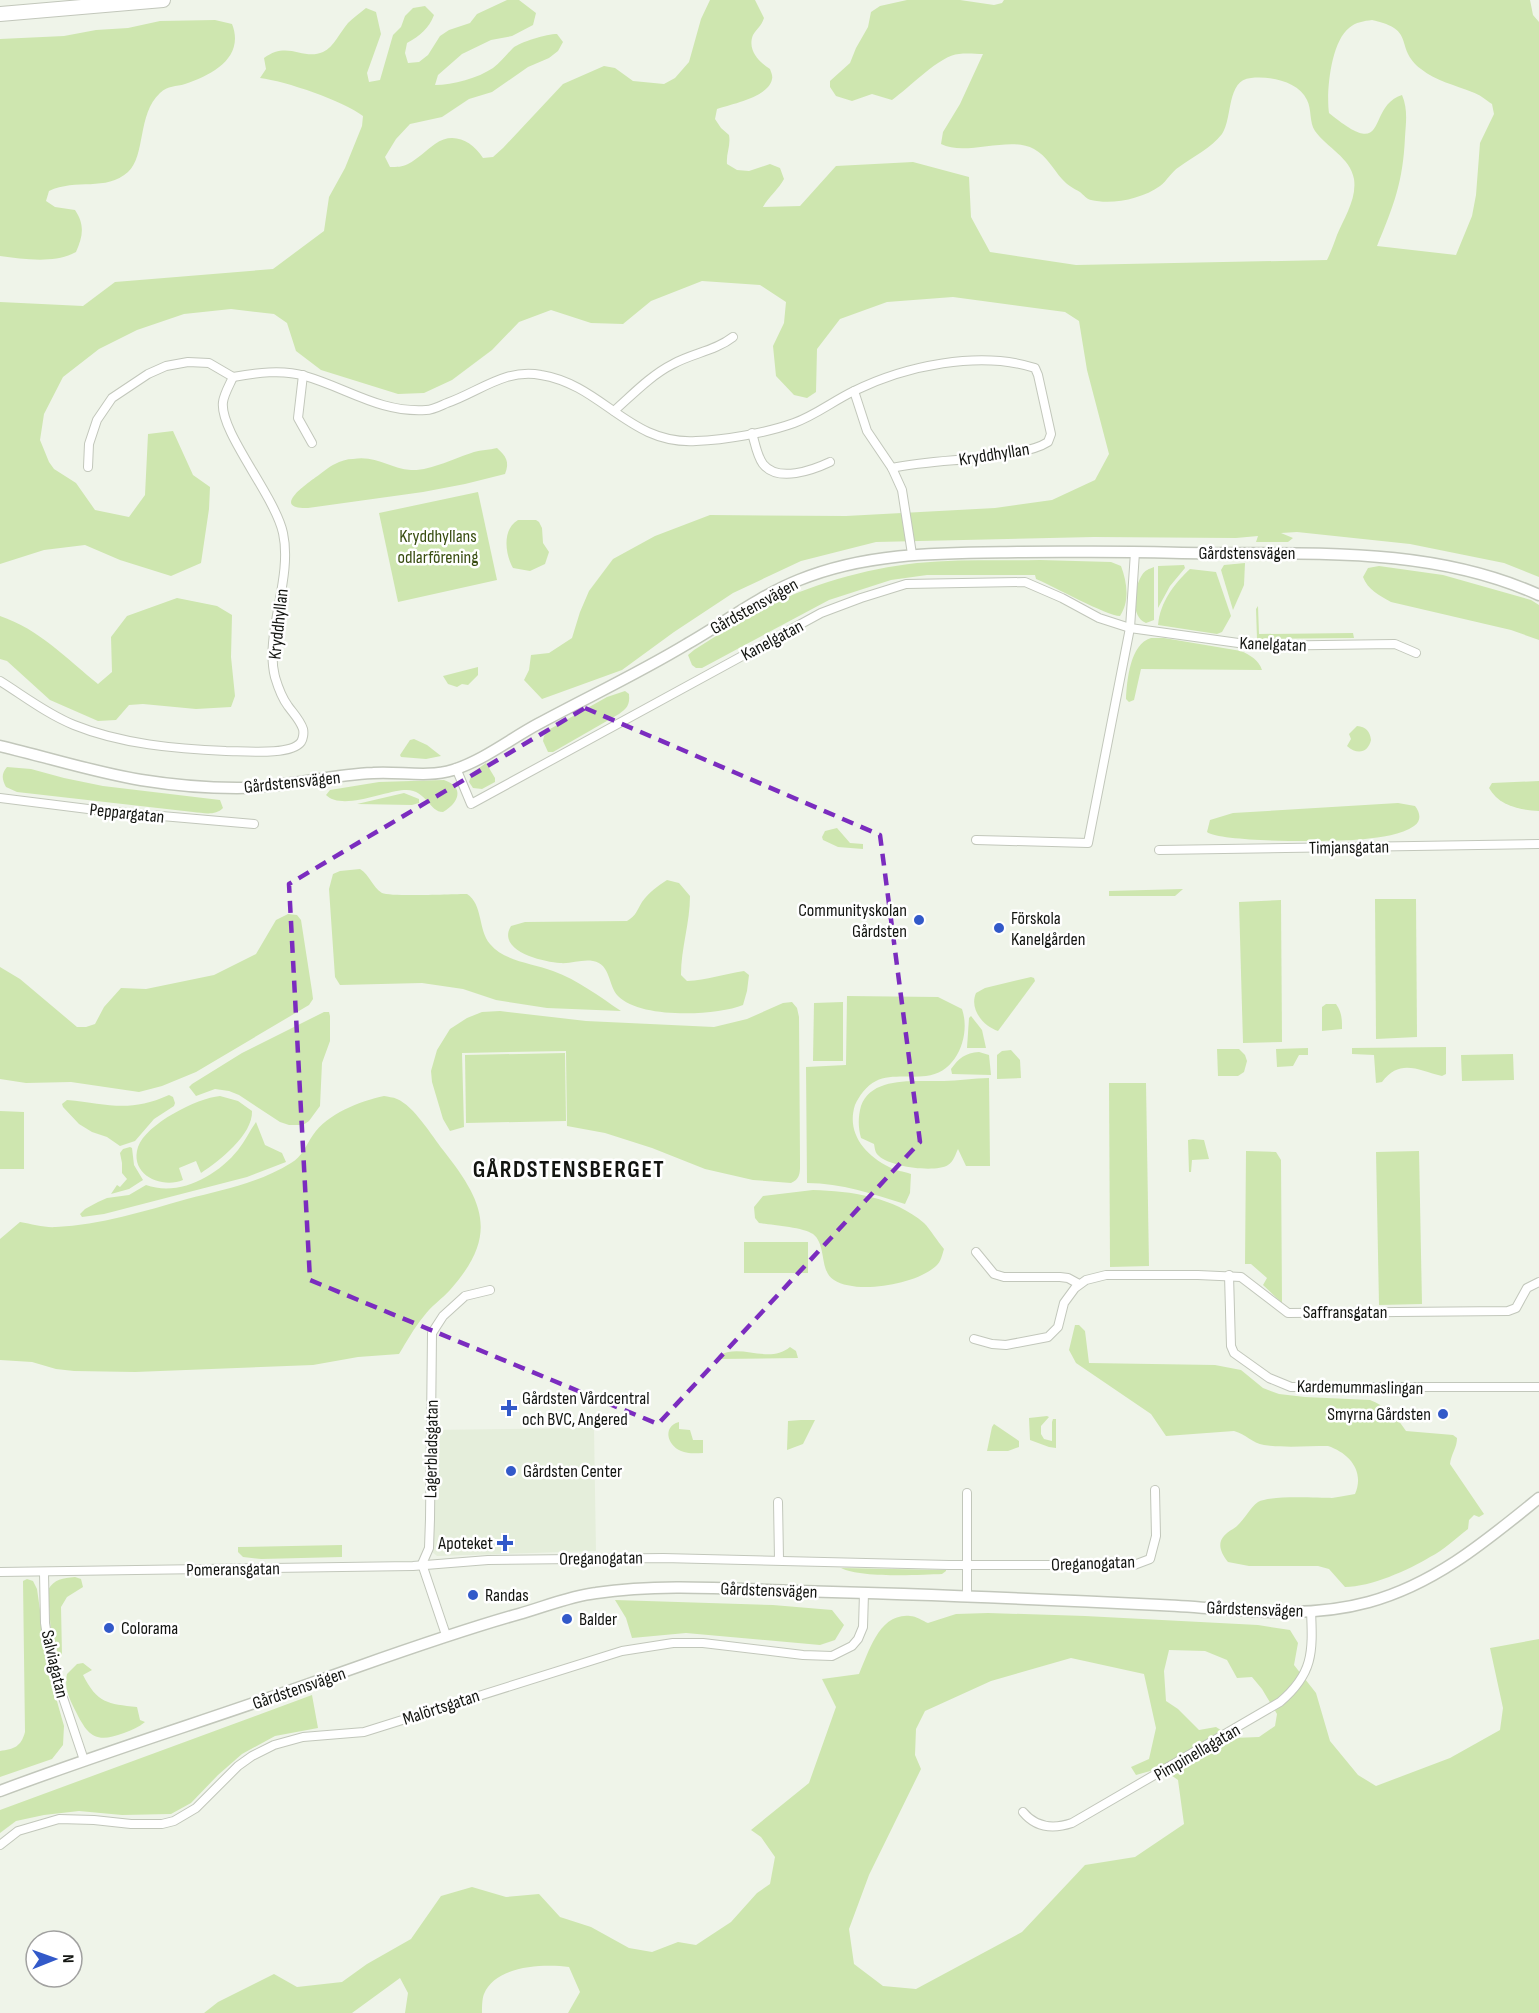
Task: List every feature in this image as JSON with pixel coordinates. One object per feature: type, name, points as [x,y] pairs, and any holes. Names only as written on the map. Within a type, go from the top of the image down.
[{"type":"highway","points":[[0,14],[163,0]]},
{"type":"street","points":[[614,411],[670,366],[686,357],[722,346],[733,337]]},
{"type":"street","name":"Kryddhyllan","points":[[0,681],[73,724],[93,732],[136,741],[174,747],[238,751],[291,749],[301,742],[303,729],[280,692],[272,658],[286,550],[283,532],[278,516],[227,426],[223,403],[233,376],[265,372],[303,375],[372,403],[402,410],[429,410],[502,377],[519,374],[541,375],[568,383],[588,393],[633,426],[655,436],[679,442],[752,433],[792,424],[886,377],[954,362],[978,361],[1035,368],[1051,434],[1048,442],[1018,452],[981,459],[892,468]]},
{"type":"street","points":[[88,467],[89,444],[97,420],[112,398],[148,374],[166,366],[188,362],[208,363],[233,376]]},
{"type":"street","points":[[303,375],[298,418],[312,443]]},
{"type":"street","points":[[854,391],[867,431],[892,468],[904,498],[912,554]]},
{"type":"street","points":[[752,433],[763,464],[769,469],[780,473],[790,473],[816,468],[830,462]]},
{"type":"street","points":[[976,840],[1088,843],[1130,628],[1135,552]]},
{"type":"street","name":"Gårdstensvägen","points":[[0,746],[142,780],[198,787],[241,788],[285,785],[372,773],[433,773],[456,768],[486,755],[534,726],[661,659],[766,595],[820,572],[858,562],[912,554],[1296,553],[1384,557],[1447,567],[1498,580],[1539,595]]},
{"type":"street","name":"Kanelgatan","points":[[456,768],[471,804],[822,613],[906,584],[1025,582],[1099,618],[1130,628],[1260,646],[1395,644],[1416,653]]},
{"type":"street","name":"Peppargatan","points":[[0,798],[104,811],[254,824]]},
{"type":"street","name":"Timjansgatan","points":[[1159,850],[1539,844]]},
{"type":"street","points":[[974,1339],[1006,1345],[1048,1337],[1058,1327],[1068,1295],[1079,1284],[1068,1278],[1004,1277],[994,1274],[976,1252]]},
{"type":"street","name":"Saffransgatan","points":[[1079,1284],[1106,1275],[1229,1275],[1241,1277],[1288,1313],[1508,1311],[1516,1308],[1527,1288],[1539,1282]]},
{"type":"street","name":"Kardemummaslingan","points":[[1229,1275],[1231,1347],[1234,1353],[1269,1378],[1291,1388],[1539,1387]]},
{"type":"street","name":"Lagerbladsgatan","points":[[422,1564],[429,1548],[432,1333],[443,1316],[465,1296],[490,1290]]},
{"type":"street","name":"Oreganogatan","points":[[422,1564],[488,1560],[663,1558],[967,1565],[1134,1565],[1150,1559],[1156,1543],[1155,1490]]},
{"type":"street","points":[[967,1493],[967,1595]]},
{"type":"street","name":"Gårdstensvägen","points":[[0,1791],[446,1635],[594,1593],[701,1588],[967,1595],[1186,1606],[1255,1612],[1340,1609],[1372,1602],[1440,1573],[1488,1540],[1539,1498]]},
{"type":"street","points":[[778,1502],[779,1559]]},
{"type":"street","points":[[422,1564],[446,1635]]},
{"type":"street","name":"Pomeransgatan","points":[[44,1573],[422,1564]]},
{"type":"street","points":[[0,1572],[44,1573]]},
{"type":"street","name":"Salviagatan","points":[[44,1573],[45,1623],[51,1662],[84,1760]]},
{"type":"street","name":"Malörtsgatan","points":[[0,1845],[18,1831],[59,1820],[142,1824],[162,1824],[174,1821],[196,1808],[238,1766],[274,1745],[303,1737],[364,1732],[622,1651],[673,1643],[703,1642],[803,1655],[832,1656],[852,1646],[858,1639],[863,1627],[864,1593]]},
{"type":"street","name":"Pimpinellagatan","points":[[1023,1812],[1029,1818],[1047,1826],[1059,1828],[1072,1823],[1280,1702],[1302,1680],[1307,1667],[1312,1632],[1311,1611]]},
{"type":"highlighted area","points":[[585,708],[880,835],[920,1142],[658,1424],[310,1280],[289,884]]},
{"type":"shaded area","points":[[594,1428],[596,1551],[437,1556],[431,1551],[429,1430]]},
{"type":"green space","points":[[507,0],[519,0],[536,13],[533,25],[512,36],[491,40],[462,54],[438,75],[435,85],[473,78],[487,72],[513,48],[527,41],[557,34],[563,42],[558,51],[549,58],[528,67],[492,92],[469,99],[442,117],[410,124],[396,139],[385,157],[390,167],[408,164],[435,144],[449,138],[468,143],[483,158],[493,157],[563,84],[604,66],[615,68],[633,81],[664,84],[675,78],[689,62],[701,19],[710,0],[755,0],[764,18],[753,35],[753,51],[758,59],[770,69],[772,79],[764,91],[757,95],[717,109],[715,119],[729,135],[727,164],[737,170],[749,171],[770,164],[780,168],[784,179],[763,207],[800,206],[836,166],[913,162],[969,177],[971,217],[990,252],[1076,265],[1327,260],[1354,194],[1352,171],[1315,131],[1307,100],[1297,88],[1275,79],[1251,78],[1237,85],[1225,127],[1218,139],[1176,169],[1160,186],[1153,191],[1127,200],[1108,202],[1089,199],[1066,183],[1039,152],[1024,145],[963,148],[941,144],[943,132],[960,104],[983,54],[959,54],[943,60],[892,100],[872,94],[852,101],[836,96],[830,87],[830,81],[850,63],[868,27],[871,12],[880,6],[907,0],[960,0],[994,5],[1004,0],[1530,0],[1533,15],[1539,22],[1539,577],[1504,563],[1410,544],[1297,532],[1281,533],[1293,538],[1288,542],[1256,542],[1258,536],[876,542],[801,561],[733,593],[622,670],[542,699],[524,680],[529,670],[531,655],[549,653],[572,638],[589,591],[613,559],[655,536],[710,515],[846,516],[995,508],[1052,500],[1095,480],[1109,454],[1087,370],[1079,321],[1065,312],[953,297],[887,302],[840,319],[817,349],[816,392],[807,398],[794,395],[776,376],[773,346],[784,323],[786,302],[760,285],[702,281],[651,301],[623,324],[591,323],[551,310],[519,322],[492,350],[452,380],[424,393],[398,394],[321,370],[296,351],[287,323],[274,314],[231,309],[184,314],[137,330],[99,349],[63,377],[44,414],[40,440],[54,469],[76,483],[95,510],[129,517],[145,495],[148,434],[173,431],[193,475],[210,487],[201,563],[171,576],[120,560],[85,545],[44,550],[0,564],[0,302],[83,306],[115,282],[273,269],[324,231],[329,197],[345,168],[362,126],[363,116],[314,92],[260,78],[266,69],[264,58],[281,51],[309,54],[323,52],[334,43],[348,23],[366,8],[376,12],[381,34],[367,73],[369,82],[380,80],[393,35],[413,8],[425,6],[434,15],[424,31],[407,43],[405,53],[408,63],[419,62],[428,55],[440,36],[449,30],[470,23],[477,14]],"holes":[[[1372,20],[1386,24],[1400,34],[1408,53],[1421,69],[1439,80],[1477,94],[1492,104],[1494,114],[1480,143],[1472,216],[1456,255],[1377,246],[1400,180],[1406,116],[1402,95],[1391,101],[1370,133],[1361,133],[1348,127],[1329,113],[1328,93],[1331,68],[1343,35],[1349,28],[1363,21]]]},
{"type":"green space","points":[[215,20],[232,24],[235,36],[230,55],[216,70],[185,84],[169,87],[160,93],[148,112],[134,165],[128,172],[110,182],[70,185],[49,191],[46,201],[55,207],[75,210],[78,215],[82,231],[76,252],[49,259],[0,256],[0,39],[64,36],[96,30],[128,28],[160,21]]},
{"type":"green space","points":[[497,448],[506,460],[505,474],[423,492],[308,508],[292,505],[291,501],[294,496],[305,485],[344,460],[362,458],[403,469],[418,470],[474,452]]},
{"type":"green space","name":"Kryddhyllans odlarförening","points":[[478,492],[497,580],[398,602],[379,513]]},
{"type":"green space","points":[[518,520],[539,522],[542,528],[543,543],[549,552],[545,564],[530,571],[513,568],[508,556],[507,535],[509,529]]},
{"type":"green space","points":[[1040,560],[1111,562],[1121,566],[1127,591],[1120,616],[1113,615],[1036,579],[1035,575],[927,575],[891,580],[829,600],[702,668],[692,665],[688,655],[760,610],[797,593],[837,579],[917,563]]},
{"type":"green space","points":[[1245,563],[1244,585],[1233,610],[1221,570],[1224,565]]},
{"type":"green space","points":[[1184,565],[1185,568],[1170,586],[1158,608],[1158,566]]},
{"type":"green space","points":[[1379,566],[1443,575],[1531,600],[1539,605],[1539,640],[1511,630],[1391,602],[1371,589],[1363,577],[1368,568]]},
{"type":"green space","points":[[1154,567],[1154,620],[1146,623],[1141,620],[1136,608],[1137,587],[1142,575]]},
{"type":"green space","points":[[1190,569],[1216,572],[1231,616],[1222,632],[1217,634],[1158,625],[1169,594]]},
{"type":"green space","points":[[177,598],[217,606],[232,615],[231,657],[235,696],[231,707],[196,709],[143,704],[129,705],[116,720],[98,721],[50,700],[7,661],[0,659],[0,616],[40,637],[98,684],[112,672],[111,637],[127,616]]},
{"type":"green space","points":[[1258,606],[1259,634],[1353,633],[1354,638],[1257,639],[1256,609]]},
{"type":"green space","points":[[1151,638],[1164,638],[1241,651],[1251,656],[1262,670],[1141,669],[1134,700],[1129,702],[1126,699],[1127,682],[1134,655],[1138,647]]},
{"type":"green space","points":[[478,667],[478,675],[468,685],[462,684],[457,687],[448,684],[443,676]]},
{"type":"green space","points":[[625,691],[629,694],[629,701],[622,712],[553,752],[548,752],[543,741],[550,729],[607,697]]},
{"type":"green space","points":[[1357,726],[1369,732],[1371,740],[1367,748],[1362,751],[1355,751],[1347,746],[1351,739],[1349,734]]},
{"type":"green space","points":[[414,739],[427,745],[441,756],[426,759],[401,757],[400,755],[410,740]]},
{"type":"green space","points":[[486,763],[495,782],[482,789],[473,788],[469,782],[472,773]]},
{"type":"green space","points":[[7,767],[31,769],[103,786],[220,800],[223,808],[213,813],[205,813],[17,792],[6,787],[3,774]]},
{"type":"green space","points":[[444,780],[455,787],[457,795],[453,804],[443,812],[438,811],[422,796],[411,790],[396,791],[353,801],[333,799],[326,795],[330,790],[379,782]]},
{"type":"green space","points":[[1539,781],[1539,811],[1525,810],[1504,803],[1489,788],[1492,783]]},
{"type":"green space","points":[[404,793],[419,799],[419,803],[412,805],[357,804]]},
{"type":"green space","points":[[1398,803],[1415,806],[1419,819],[1414,826],[1391,835],[1352,840],[1283,841],[1217,836],[1207,832],[1210,820],[1233,813]]},
{"type":"green space","points":[[837,828],[850,843],[863,844],[863,849],[838,847],[823,840],[825,831]]},
{"type":"green space","points":[[360,869],[382,893],[467,894],[476,904],[486,938],[496,950],[503,955],[571,979],[621,1011],[547,1008],[496,1000],[463,989],[422,983],[340,985],[335,977],[329,889],[333,874]]},
{"type":"green space","points":[[667,880],[679,883],[690,896],[681,975],[687,981],[744,971],[749,975],[743,1005],[731,1009],[697,1013],[643,1009],[618,996],[606,971],[599,963],[589,961],[564,963],[543,960],[523,954],[510,942],[508,935],[511,926],[525,922],[627,921],[648,895]]},
{"type":"green space","points":[[1183,889],[1175,896],[1109,896],[1109,891]]},
{"type":"green space","points":[[1375,899],[1416,899],[1417,1037],[1376,1039]]},
{"type":"green space","points":[[1281,900],[1282,1042],[1243,1043],[1239,902]]},
{"type":"green space","points":[[288,914],[297,915],[301,920],[313,999],[309,1005],[196,1072],[162,1086],[139,1092],[71,1082],[26,1083],[0,1079],[0,967],[20,979],[77,1027],[86,1027],[95,1024],[104,1007],[121,988],[146,989],[214,975],[256,954],[276,920]]},
{"type":"green space","points":[[1031,977],[1035,981],[998,1031],[983,1021],[974,1005],[976,993],[985,988]]},
{"type":"green space","points":[[847,996],[938,997],[962,1009],[965,1030],[963,1041],[959,1051],[946,1068],[926,1076],[894,1077],[876,1081],[863,1092],[855,1105],[853,1125],[855,1134],[865,1149],[889,1167],[911,1174],[910,1193],[905,1204],[845,1187],[807,1183],[806,1067],[846,1065]]},
{"type":"green space","points":[[792,1002],[797,1008],[799,1017],[800,1171],[798,1177],[791,1183],[753,1180],[705,1169],[652,1148],[605,1133],[567,1126],[566,1051],[462,1053],[464,1127],[450,1131],[443,1119],[432,1082],[431,1071],[437,1050],[450,1029],[482,1012],[500,1011],[586,1021],[714,1027],[747,1019],[783,1003]]},
{"type":"green space","points":[[843,1002],[843,1061],[813,1061],[814,1003]]},
{"type":"green space","points":[[1326,1004],[1336,1004],[1338,1007],[1342,1029],[1322,1031],[1322,1007]]},
{"type":"green space","points":[[324,1012],[329,1012],[330,1016],[330,1041],[322,1063],[320,1106],[309,1121],[303,1125],[289,1125],[280,1122],[229,1091],[215,1089],[196,1096],[189,1087],[242,1053]]},
{"type":"green space","points":[[971,1016],[982,1030],[986,1048],[967,1048]]},
{"type":"green space","points":[[1446,1047],[1446,1074],[1442,1076],[1417,1069],[1403,1068],[1396,1070],[1382,1082],[1376,1083],[1374,1055],[1352,1054],[1352,1048]]},
{"type":"green space","points":[[1308,1048],[1308,1055],[1299,1055],[1293,1066],[1277,1067],[1276,1049]]},
{"type":"green space","points":[[1217,1049],[1239,1049],[1247,1061],[1244,1072],[1238,1076],[1218,1076]]},
{"type":"green space","points":[[1011,1050],[1020,1060],[1021,1078],[997,1079],[997,1055],[1002,1051]]},
{"type":"green space","points":[[979,1052],[989,1055],[991,1075],[952,1074],[951,1069],[960,1059]]},
{"type":"green space","points":[[565,1053],[566,1121],[466,1123],[465,1055]]},
{"type":"green space","points":[[1513,1054],[1514,1080],[1462,1081],[1461,1055]]},
{"type":"green space","points":[[989,1078],[990,1166],[966,1166],[958,1149],[952,1162],[942,1167],[924,1169],[903,1166],[879,1156],[874,1144],[861,1138],[859,1114],[861,1106],[875,1089],[897,1082]]},
{"type":"green space","points":[[1109,1083],[1146,1083],[1149,1266],[1110,1267]]},
{"type":"green space","points":[[169,1095],[173,1097],[174,1106],[154,1119],[135,1141],[120,1146],[79,1124],[62,1104],[67,1100],[130,1106],[155,1101]]},
{"type":"green space","points":[[220,1096],[238,1101],[252,1111],[247,1129],[234,1146],[201,1173],[196,1161],[179,1168],[183,1180],[166,1183],[157,1181],[143,1172],[136,1157],[143,1138],[151,1130],[161,1121],[186,1107]]},
{"type":"green space","points":[[384,1096],[395,1098],[403,1103],[422,1122],[468,1186],[480,1219],[480,1235],[475,1252],[465,1270],[450,1290],[427,1312],[399,1354],[358,1357],[313,1365],[135,1372],[74,1371],[56,1369],[32,1362],[0,1360],[0,1239],[20,1222],[52,1227],[73,1226],[139,1213],[253,1181],[295,1160],[319,1128],[335,1115],[365,1101]]},
{"type":"green space","points":[[0,1111],[24,1112],[24,1169],[0,1169]]},
{"type":"green space","points":[[256,1122],[265,1145],[282,1153],[286,1162],[247,1177],[104,1214],[82,1217],[80,1214],[107,1198],[129,1195],[146,1185],[171,1188],[184,1186],[208,1176],[238,1150]]},
{"type":"green space","points":[[1188,1140],[1204,1140],[1209,1159],[1192,1160],[1191,1172],[1189,1172]]},
{"type":"green space","points":[[130,1147],[134,1165],[143,1180],[129,1189],[111,1194],[117,1185],[120,1187],[127,1179],[122,1173],[120,1153],[123,1149]]},
{"type":"green space","points":[[1246,1151],[1276,1152],[1281,1160],[1282,1303],[1263,1285],[1267,1278],[1251,1264],[1245,1264]]},
{"type":"green space","points":[[1419,1151],[1422,1304],[1379,1305],[1376,1152]]},
{"type":"green space","points":[[813,1190],[872,1197],[912,1214],[927,1226],[944,1249],[939,1262],[915,1278],[886,1285],[857,1287],[834,1280],[826,1271],[820,1245],[813,1234],[795,1228],[759,1223],[755,1218],[754,1207],[763,1196]]},
{"type":"green space","points":[[744,1242],[808,1242],[808,1273],[744,1273]]},
{"type":"green space","points":[[1075,1325],[1079,1325],[1085,1331],[1089,1363],[1215,1365],[1241,1370],[1263,1388],[1279,1394],[1370,1400],[1391,1412],[1406,1431],[1453,1435],[1457,1438],[1457,1442],[1450,1464],[1484,1514],[1479,1517],[1474,1515],[1469,1520],[1468,1529],[1440,1551],[1389,1577],[1366,1584],[1345,1587],[1329,1569],[1318,1566],[1249,1566],[1228,1562],[1222,1552],[1221,1540],[1258,1502],[1273,1498],[1332,1498],[1355,1494],[1358,1478],[1353,1464],[1342,1453],[1328,1446],[1264,1445],[1234,1431],[1166,1436],[1151,1414],[1076,1363],[1069,1350]]},
{"type":"green space","points":[[790,1347],[796,1351],[798,1358],[718,1359],[718,1356],[727,1352],[773,1354]]},
{"type":"green space","points":[[1049,1417],[1041,1426],[1041,1434],[1044,1439],[1052,1441],[1052,1422],[1056,1419],[1056,1448],[1030,1440],[1029,1418]]},
{"type":"green space","points":[[815,1420],[803,1444],[787,1450],[788,1421]]},
{"type":"green space","points":[[679,1422],[679,1429],[690,1430],[693,1440],[703,1440],[703,1453],[686,1453],[674,1446],[668,1433],[673,1425]]},
{"type":"green space","points":[[994,1424],[1019,1441],[1019,1447],[1008,1451],[987,1451]]},
{"type":"green space","points":[[342,1545],[342,1557],[261,1559],[243,1557],[238,1552],[238,1547]]},
{"type":"green space","points":[[841,1568],[946,1571],[942,1574],[890,1575],[862,1573]]},
{"type":"green space","points":[[75,1577],[81,1579],[83,1587],[67,1597],[61,1607],[62,1655],[57,1656],[51,1634],[48,1590],[53,1583],[59,1580]]},
{"type":"green space","points":[[27,1579],[33,1581],[37,1589],[49,1673],[64,1726],[63,1745],[52,1759],[0,1777],[0,1751],[16,1746],[25,1732],[23,1581]]},
{"type":"green space","points":[[615,1600],[773,1605],[832,1610],[844,1625],[835,1640],[820,1645],[686,1633],[632,1638],[626,1618]]},
{"type":"green space","points":[[956,1614],[1085,1616],[1258,1625],[1290,1630],[1298,1643],[1294,1665],[1316,1693],[1330,1741],[1358,1775],[1376,1786],[1450,1758],[1500,1730],[1503,1708],[1490,1648],[1539,1639],[1539,2013],[568,2013],[580,1992],[569,1967],[547,1966],[522,1968],[499,1977],[490,1984],[484,1994],[482,2013],[405,2013],[408,1993],[400,1978],[352,2013],[204,2013],[218,2002],[274,1974],[297,1987],[342,1982],[367,1964],[411,1939],[441,1896],[472,1887],[506,1897],[539,1894],[560,1917],[591,1927],[629,1948],[652,1952],[678,1942],[696,1945],[731,1922],[757,1893],[770,1884],[775,1857],[761,1837],[751,1830],[809,1783],[836,1707],[822,1679],[859,1674],[871,1645],[890,1621],[910,1616],[928,1623]],"holes":[[[1169,1650],[1205,1651],[1227,1660],[1237,1678],[1252,1677],[1277,1714],[1275,1726],[1259,1737],[1233,1738],[1216,1727],[1199,1730],[1178,1709],[1166,1701],[1164,1671]],[[1071,1658],[1144,1674],[1156,1728],[1149,1759],[1131,1767],[1136,1775],[1161,1768],[1178,1780],[1184,1824],[1135,1857],[1085,1865],[1022,1932],[916,1989],[883,1986],[854,1964],[849,1929],[869,1875],[921,1769],[915,1755],[916,1729],[925,1711],[991,1681]]]},
{"type":"green space","points":[[83,1663],[92,1670],[83,1675],[99,1697],[118,1705],[137,1707],[140,1720],[145,1722],[127,1732],[106,1738],[89,1732],[73,1706],[66,1683],[67,1674],[77,1664]]},
{"type":"green space","points":[[312,1695],[318,1728],[275,1736],[242,1754],[191,1803],[171,1814],[122,1815],[79,1811],[16,1821],[0,1833],[0,1810]]},
{"type":"place","name":"Communityskolan Gårdsten","points":[[919,920]]},
{"type":"place","name":"Förskola Kanelgården","points":[[999,928]]},
{"type":"place","name":"Gårdsten Vårdcentral och BVC, Angered","points":[[509,1408]]},
{"type":"place","name":"Smyrna Gårdsten","points":[[1443,1414]]},
{"type":"place","name":"Gårdsten Center","points":[[511,1471]]},
{"type":"place","name":"Apoteket","points":[[505,1543]]},
{"type":"place","name":"Randas","points":[[473,1595]]},
{"type":"place","name":"Balder","points":[[567,1619]]},
{"type":"place","name":"Colorama","points":[[109,1628]]},
{"type":"district","name":"GÅRDSTENSBERGET","points":[[569,1169]]}]
